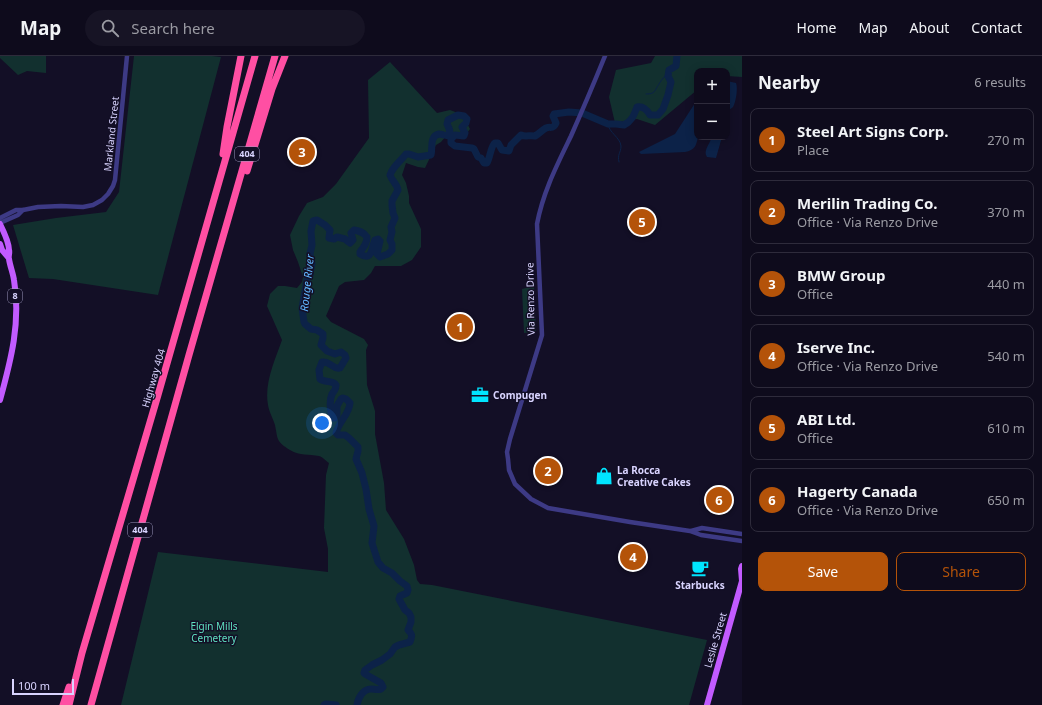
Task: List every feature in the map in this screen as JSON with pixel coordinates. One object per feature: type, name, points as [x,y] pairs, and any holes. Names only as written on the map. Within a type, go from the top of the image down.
[{"type":"highway","points":[[219,180],[226,127],[241,56]]},
{"type":"highway","name":"Highway 404","points":[[69,705],[82,654],[255,56]]},
{"type":"highway","name":"404","points":[[92,705],[218,253],[275,56]]},
{"type":"highway","points":[[218,253],[241,190],[272,89],[285,56]]},
{"type":"highway","points":[[62,705],[82,654]]},
{"type":"main road","name":"8","points":[[0,224],[10,250],[8,257]]},
{"type":"main road","name":"8","points":[[0,244],[2,250],[8,257],[14,280],[16,306],[16,327],[8,371],[0,400]]},
{"type":"main road","name":"Leslie Street","points":[[707,705],[742,581],[742,566]]},
{"type":"street","name":"Markland Street","points":[[0,218],[16,210],[38,207],[87,207],[102,200],[110,191],[115,180],[127,56]]},
{"type":"street","name":"Via Renzo Drive","points":[[605,56],[540,208],[537,224],[542,335],[510,439],[507,452],[509,470],[515,484],[531,499],[548,508],[742,541]]},
{"type":"street","name":"Markland Street","points":[[0,224],[18,215],[23,210]]},
{"type":"street","name":"Via Renzo Drive","points":[[690,531],[702,528],[742,534]]},
{"type":"green space","points":[[0,56],[46,56],[46,73],[27,71],[18,75],[0,58]]},
{"type":"green space","points":[[134,56],[221,57],[158,295],[53,279],[29,278],[13,225],[106,212],[119,192]]},
{"type":"green space","points":[[655,56],[742,56],[742,77],[730,76],[730,68],[694,68],[694,92],[655,125],[637,119],[615,123],[609,97],[616,70],[651,63]]},
{"type":"green space","name":"Elgin Mills Cemetery","points":[[390,62],[437,113],[450,110],[463,115],[470,129],[465,136],[447,135],[436,145],[425,168],[406,163],[402,175],[406,183],[409,203],[421,229],[421,247],[412,260],[401,266],[375,266],[364,280],[345,282],[339,286],[326,316],[331,322],[364,339],[368,345],[366,350],[367,385],[375,411],[375,434],[384,483],[386,510],[404,539],[414,565],[417,580],[420,584],[432,585],[707,640],[689,705],[121,705],[158,552],[328,572],[328,549],[324,528],[326,475],[329,463],[319,456],[294,452],[278,440],[267,397],[271,372],[282,340],[267,306],[270,294],[278,286],[297,288],[302,282],[303,277],[293,250],[290,235],[307,203],[323,197],[336,184],[369,138],[368,80]]},
{"type":"green space","points":[[534,286],[536,331],[524,333],[522,289]]},
{"type":"water","points":[[730,82],[736,83],[737,88],[734,105],[730,109]]},
{"type":"water","points":[[694,105],[694,140],[697,140],[693,149],[685,152],[641,154],[639,152],[675,134]]},
{"type":"water","points":[[711,140],[721,140],[716,158],[707,157],[706,150]]},
{"type":"waterway","name":"Rouge River","points":[[357,705],[363,692],[368,689],[381,689],[383,687],[381,683],[365,674],[365,670],[390,654],[395,647],[410,642],[412,636],[408,630],[411,617],[399,599],[400,596],[407,593],[407,586],[392,573],[383,568],[378,562],[372,543],[374,526],[362,473],[356,459],[358,447],[345,435],[338,435],[336,433],[348,411],[350,403],[346,399],[341,399],[337,406],[337,415],[333,418],[330,400],[336,385],[335,383],[320,379],[319,370],[322,362],[328,363],[336,368],[340,368],[346,358],[345,355],[341,352],[335,354],[327,351],[321,345],[323,334],[317,330],[311,329],[304,322],[302,308],[307,280],[310,275],[312,264],[310,254],[313,221],[317,220],[330,230],[329,238],[334,239],[337,237],[345,239],[350,243],[353,240],[351,233],[354,230],[360,231],[366,235],[367,239],[365,245],[360,252],[360,254],[364,256],[371,253],[375,240],[378,239],[380,241],[377,254],[380,257],[388,254],[392,250],[390,240],[392,232],[391,227],[395,218],[392,201],[398,190],[390,175],[391,172],[406,154],[418,157],[431,155],[434,137],[439,134],[449,136],[450,131],[447,124],[448,120],[458,115],[464,116],[467,119],[466,123],[462,127],[465,133],[464,136],[455,135],[451,139],[451,143],[455,146],[474,149],[478,157],[481,158],[484,163],[487,163],[492,146],[495,143],[498,143],[502,150],[509,151],[511,145],[521,135],[535,136],[546,128],[554,126],[556,123],[553,116],[554,114],[569,112],[582,113],[608,124],[624,125],[631,120],[637,107],[645,109],[650,115],[658,115],[663,109],[671,82],[668,76],[669,70],[676,66],[677,56]]},
{"type":"waterway","points":[[646,94],[654,92],[668,73]]},
{"type":"waterway","points":[[608,124],[610,130],[617,137],[621,146],[618,157],[619,162]]},
{"type":"waterway","name":"Rouge River","points":[[324,705],[336,705]]},
{"type":"place","name":"BMW Group","points":[[302,152]]},
{"type":"place","name":"ABI Ltd.","points":[[642,222]]},
{"type":"place","name":"Steel Art Signs Corp.","points":[[460,327]]},
{"type":"place","name":"Compugen","points":[[480,395]]},
{"type":"place","name":"Merilin Trading Co.","points":[[548,471]]},
{"type":"place","name":"La Rocca Creative Cakes","points":[[604,476]]},
{"type":"place","name":"Hagerty Canada","points":[[719,500]]},
{"type":"place","name":"Iserve Inc.","points":[[633,557]]},
{"type":"place","name":"Starbucks","points":[[700,568]]}]
